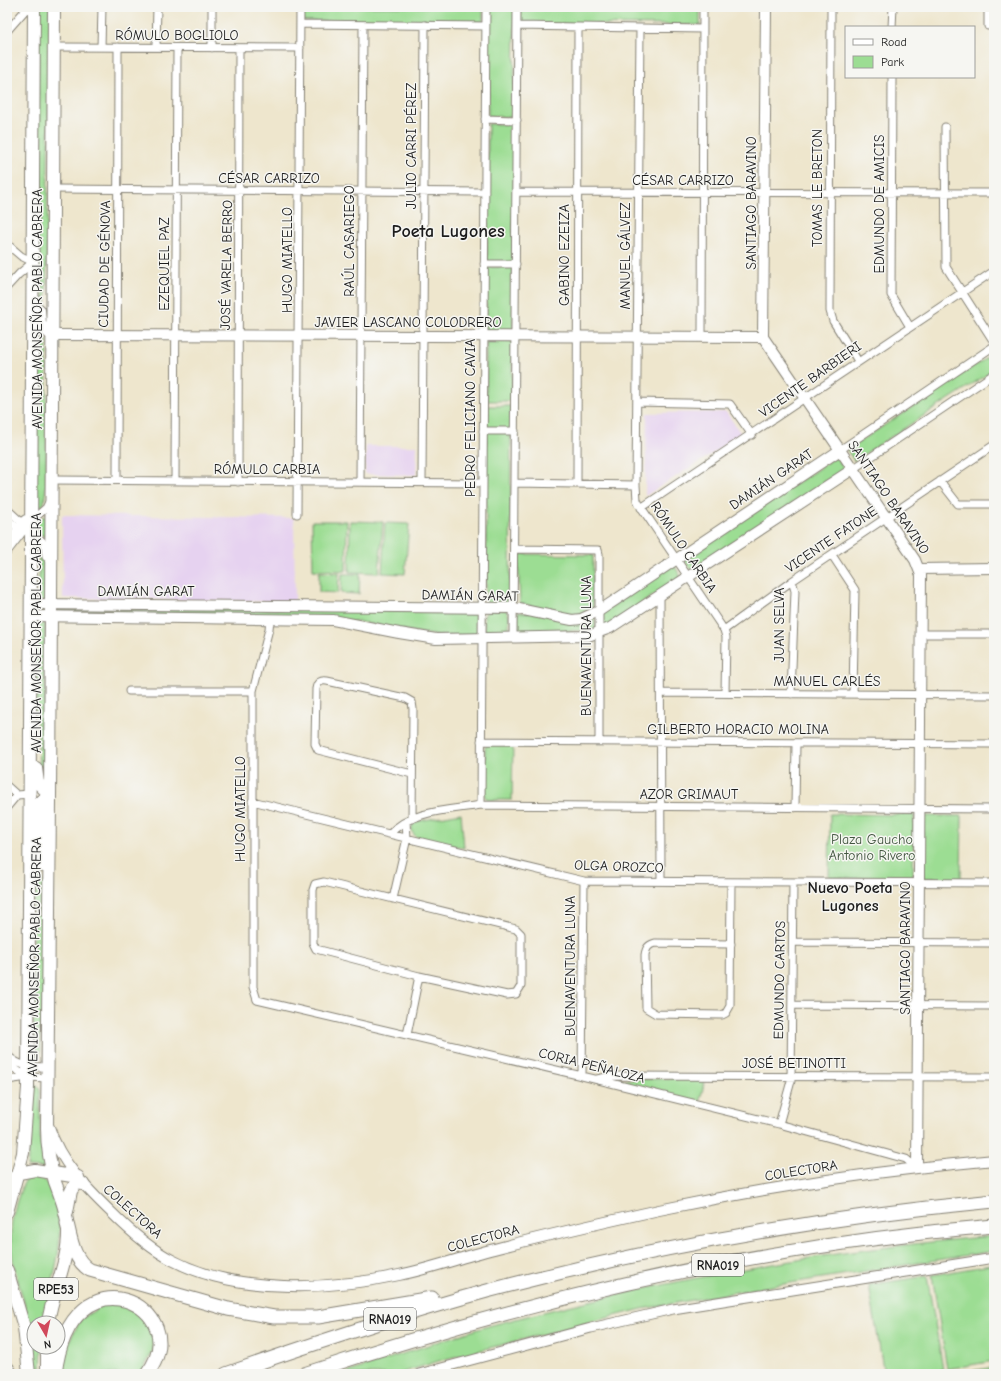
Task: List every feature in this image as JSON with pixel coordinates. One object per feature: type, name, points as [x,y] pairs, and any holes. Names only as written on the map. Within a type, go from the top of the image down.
[{"type":"highway","name":"RNA019","points":[[226,1374],[389,1320],[557,1273],[756,1232],[881,1213],[994,1201]]},
{"type":"highway","points":[[67,1220],[79,1260],[84,1267],[93,1272],[228,1309],[274,1317],[318,1317],[420,1302],[505,1278],[557,1273]]},
{"type":"highway","name":"RNA019","points":[[304,1374],[446,1329],[585,1293],[714,1265],[830,1245],[994,1226]]},
{"type":"highway","points":[[55,1374],[60,1346],[74,1319],[90,1304],[104,1298],[112,1297],[127,1300],[139,1305],[148,1314],[154,1324],[158,1336],[158,1350],[154,1362],[147,1374]]},
{"type":"highway","points":[[327,1374],[389,1354],[446,1329]]},
{"type":"highway","points":[[7,1368],[11,1374]]},
{"type":"main road","name":"AVENIDA MONSEÑOR PABLO CABRERA","points":[[7,1212],[19,1173],[26,1134],[28,1072],[30,610],[27,530],[31,507],[34,7]]},
{"type":"main road","name":"AVENIDA MONSEÑOR PABLO CABRERA","points":[[50,1315],[68,1239],[67,1220],[53,1173],[48,1144],[46,1117],[50,898],[43,868],[40,818],[43,808],[50,799],[54,7]]},
{"type":"main road","name":"SANTIAGO BARAVINO","points":[[766,7],[764,337],[886,517],[920,570],[921,694],[919,1077],[917,1168]]},
{"type":"main road","points":[[33,262],[39,280],[40,325],[52,335]]},
{"type":"main road","points":[[32,349],[38,338],[52,335]]},
{"type":"main road","name":"JAVIER LASCANO COLODRERO","points":[[52,335],[764,337]]},
{"type":"main road","name":"DAMIÁN GARAT","points":[[30,610],[301,607],[514,608],[572,620],[581,618],[599,610],[840,450]]},
{"type":"main road","name":"DAMIÁN GARAT","points":[[51,610],[341,621],[427,638],[588,636],[610,628],[853,469]]},
{"type":"main road","points":[[920,570],[994,568]]},
{"type":"main road","points":[[29,716],[36,733],[37,781],[50,799],[36,806],[30,816]]},
{"type":"main road","name":"COLECTORA","points":[[46,1117],[58,1151],[81,1181],[142,1241],[164,1256],[187,1267],[232,1280],[270,1284],[309,1285],[344,1283],[397,1275],[526,1241],[700,1202],[846,1177],[994,1160]]},
{"type":"main road","points":[[19,1173],[35,1170],[53,1173],[81,1181]]},
{"type":"main road","points":[[67,1220],[72,1187],[81,1181]]},
{"type":"main road","name":"RPE53","points":[[7,1270],[26,1337],[29,1374]]},
{"type":"main road","points":[[47,1355],[47,1374]]},
{"type":"street","points":[[7,31],[28,7]]},
{"type":"street","points":[[100,47],[102,7]]},
{"type":"street","points":[[156,47],[158,7]]},
{"type":"street","points":[[212,7],[212,48]]},
{"type":"street","name":"HUGO MIATELLO","points":[[297,514],[300,7]]},
{"type":"street","name":"PEDRO FELICIANO CAVIA","points":[[481,805],[486,7]]},
{"type":"street","points":[[513,638],[517,7]]},
{"type":"street","points":[[702,336],[703,7]]},
{"type":"street","name":"TOMAS LE BRETON","points":[[830,7],[830,312],[833,321],[858,361]]},
{"type":"street","points":[[892,7],[892,26]]},
{"type":"street","points":[[988,7],[988,26]]},
{"type":"street","points":[[300,24],[486,26]]},
{"type":"street","name":"RAÚL CASARIEGO","points":[[360,482],[363,24]]},
{"type":"street","name":"JULIO CARRI PÉREZ","points":[[422,482],[425,25]]},
{"type":"street","points":[[517,26],[703,29]]},
{"type":"street","name":"GABINO EZEIZA","points":[[577,484],[578,27]]},
{"type":"street","name":"MANUEL GÁLVEZ","points":[[636,485],[640,28]]},
{"type":"street","name":"RÓMULO BOGLIOLO","points":[[54,47],[300,48]]},
{"type":"street","name":"CIUDAD DE GÉNOVA","points":[[117,480],[116,336],[118,47]]},
{"type":"street","name":"EZEQUIEL PAZ","points":[[175,481],[177,336],[177,48]]},
{"type":"street","name":"JOSÉ VARELA BERRO","points":[[238,482],[240,190],[239,48]]},
{"type":"street","name":"EDMUNDO DE AMICIS","points":[[892,78],[892,299],[910,327]]},
{"type":"street","points":[[485,119],[517,120]]},
{"type":"street","points":[[945,127],[945,262],[948,271],[994,342]]},
{"type":"street","name":"CÉSAR CARRIZO","points":[[53,189],[485,192]]},
{"type":"street","name":"CÉSAR CARRIZO","points":[[516,192],[702,194],[994,193]]},
{"type":"street","points":[[7,244],[21,256],[33,262],[7,287]]},
{"type":"street","points":[[484,264],[516,264]]},
{"type":"street","name":"VICENTE BARBIERI","points":[[641,508],[806,399],[858,361],[994,271]]},
{"type":"street","name":"DAMIÁN GARAT","points":[[840,450],[994,346]]},
{"type":"street","name":"DAMIÁN GARAT","points":[[853,469],[994,374]]},
{"type":"street","points":[[637,402],[730,404],[752,435]]},
{"type":"street","points":[[483,431],[515,431]]},
{"type":"street","name":"VICENTE FATONE","points":[[724,630],[792,581],[994,445]]},
{"type":"street","name":"RÓMULO CARBIA","points":[[51,480],[483,483]]},
{"type":"street","points":[[940,481],[958,504],[994,504]]},
{"type":"street","points":[[514,483],[636,485]]},
{"type":"street","name":"RÓMULO CARBIA","points":[[636,485],[637,500],[641,508],[724,630],[726,637],[724,693]]},
{"type":"street","points":[[7,552],[46,508],[51,496]]},
{"type":"street","points":[[7,509],[27,530]]},
{"type":"street","points":[[7,519],[27,530],[44,543],[47,560],[51,570]]},
{"type":"street","points":[[7,542],[27,530]]},
{"type":"street","name":"BUENAVENTURA LUNA","points":[[514,549],[598,550],[599,742]]},
{"type":"street","points":[[832,555],[855,590],[853,694]]},
{"type":"street","name":"JUAN SELVA","points":[[791,694],[795,591],[792,581]]},
{"type":"street","points":[[660,594],[661,881]]},
{"type":"street","points":[[300,619],[301,607]]},
{"type":"street","name":"HUGO MIATELLO","points":[[257,1000],[253,986],[253,691],[270,619]]},
{"type":"street","points":[[921,634],[994,634]]},
{"type":"street","points":[[393,899],[407,838],[409,820],[412,774],[412,702],[409,700],[327,681],[320,681],[318,683],[316,689],[315,744],[318,750],[412,774]]},
{"type":"street","points":[[129,690],[253,691]]},
{"type":"street","name":"MANUEL CARLÉS","points":[[661,693],[994,695]]},
{"type":"street","name":"GILBERTO HORACIO MOLINA","points":[[481,741],[994,744]]},
{"type":"street","points":[[795,808],[796,743]]},
{"type":"street","points":[[7,786],[17,795]]},
{"type":"street","points":[[7,807],[17,795],[30,794]]},
{"type":"street","name":"OLGA OROZCO","points":[[252,801],[584,881],[994,883]]},
{"type":"street","name":"AZOR GRIMAUT","points":[[390,834],[395,828],[409,820],[481,805],[994,809]]},
{"type":"street","name":"BUENAVENTURA LUNA","points":[[582,1076],[584,881]]},
{"type":"street","points":[[324,882],[393,899],[516,929],[521,934],[521,986],[516,994],[508,996],[419,976],[319,950],[314,947],[313,890],[315,884],[324,882]]},
{"type":"street","points":[[730,944],[655,943],[650,945],[647,948],[645,955],[646,1008],[656,1014],[722,1015],[726,1013],[730,1006],[732,882]]},
{"type":"street","name":"EDMUNDO CARTOS","points":[[780,1124],[790,1086],[791,1076],[794,882]]},
{"type":"street","points":[[793,942],[919,942],[994,944]]},
{"type":"street","points":[[407,1035],[419,976]]},
{"type":"street","name":"CORIA PEÑALOZA","points":[[257,1000],[780,1124],[906,1159],[917,1168]]},
{"type":"street","points":[[792,1005],[994,1006]]},
{"type":"street","points":[[7,1055],[28,1072]]},
{"type":"street","points":[[7,1064],[28,1072],[47,1072]]},
{"type":"street","points":[[7,1080],[28,1072],[47,1072]]},
{"type":"street","name":"JOSÉ BETINOTTI","points":[[595,1079],[612,1076],[994,1077]]},
{"type":"street","points":[[7,1183],[10,1178],[19,1173]]},
{"type":"street","points":[[419,1374],[591,1328],[667,1311],[994,1258]]},
{"type":"shaded area","points":[[726,412],[742,435],[645,496],[647,413]]},
{"type":"shaded area","points":[[366,446],[417,446],[416,475],[365,474]]},
{"type":"shaded area","points":[[62,515],[294,518],[295,602],[63,598]]},
{"type":"green space","points":[[38,7],[50,7],[46,323],[43,317],[43,280],[38,254]]},
{"type":"green space","points":[[303,7],[483,7],[483,22],[303,21]]},
{"type":"green space","points":[[488,7],[515,7],[514,117],[488,116]]},
{"type":"green space","points":[[520,7],[700,7],[700,25],[520,24]]},
{"type":"green space","points":[[488,124],[514,124],[513,262],[487,262]]},
{"type":"green space","points":[[487,267],[513,267],[513,331],[486,331]]},
{"type":"green space","points":[[47,338],[46,487],[44,504],[36,510],[37,351],[39,344]]},
{"type":"green space","points":[[486,341],[512,341],[512,401],[486,401]]},
{"type":"green space","points":[[994,353],[994,370],[854,461],[847,450]]},
{"type":"green space","points":[[486,406],[511,406],[510,603],[486,603]]},
{"type":"green space","points":[[836,457],[844,469],[691,570],[683,559]]},
{"type":"green space","points":[[44,516],[46,518],[46,537],[37,533],[36,522]]},
{"type":"green space","points":[[312,521],[347,521],[346,571],[313,570]]},
{"type":"green space","points":[[350,521],[383,522],[379,573],[349,572]]},
{"type":"green space","points":[[385,523],[409,524],[405,574],[382,573]]},
{"type":"green space","points":[[37,542],[44,552],[46,560],[46,602],[39,600],[39,562]]},
{"type":"green space","points":[[518,554],[593,555],[593,607],[575,616],[520,603]]},
{"type":"green space","points":[[674,565],[681,577],[605,628],[602,625],[603,615],[606,610]]},
{"type":"green space","points":[[319,572],[339,573],[338,593],[319,592]]},
{"type":"green space","points":[[342,574],[360,574],[359,594],[341,593]]},
{"type":"green space","points":[[57,608],[474,610],[479,626],[476,635],[438,636],[360,622],[57,612]]},
{"type":"green space","points":[[506,610],[509,615],[509,632],[487,634],[485,632],[484,616],[487,611]]},
{"type":"green space","points":[[518,612],[594,616],[596,630],[517,632]]},
{"type":"green space","points":[[38,623],[45,624],[46,788],[39,775],[38,732],[34,697],[35,626]]},
{"type":"green space","points":[[487,744],[513,745],[512,800],[488,800],[485,797],[485,748]]},
{"type":"green space","points":[[461,813],[464,848],[416,837],[412,832],[412,825],[419,821]]},
{"type":"green space","name":"Plaza Gaucho Antonio Rivero","points":[[830,814],[914,815],[913,879],[829,878]]},
{"type":"green space","points":[[923,816],[962,816],[961,879],[923,878]]},
{"type":"green space","points":[[34,819],[44,891],[44,1017],[40,1027],[41,1046],[39,1054],[33,1061]]},
{"type":"green space","points":[[706,1078],[699,1103],[605,1080]]},
{"type":"green space","points":[[33,1085],[39,1087],[40,1091],[40,1141],[46,1168],[27,1167],[31,1132]]},
{"type":"green space","points":[[41,1176],[46,1181],[54,1200],[60,1231],[57,1262],[44,1315],[27,1315],[13,1261],[11,1246],[11,1230],[14,1213],[22,1186],[30,1177]]},
{"type":"green space","points":[[994,1236],[994,1251],[765,1287],[642,1309],[442,1360],[398,1374],[342,1374],[492,1325],[616,1295],[804,1259],[930,1242]]},
{"type":"green space","points":[[990,1265],[994,1290],[994,1361],[947,1369],[932,1275]]},
{"type":"green space","points":[[927,1276],[943,1369],[915,1374],[884,1374],[869,1285]]},
{"type":"green space","points":[[105,1304],[124,1305],[145,1318],[153,1335],[153,1350],[141,1374],[60,1374],[63,1355],[66,1355],[66,1347],[81,1319]]},
{"type":"green space","points":[[34,1355],[42,1355],[41,1374],[35,1374]]},
{"type":"green space","points":[[994,1367],[994,1374],[953,1374]]},
{"type":"district","name":"Poeta Lugones","points":[[448,231]]},
{"type":"district","name":"Nuevo Poeta Lugones","points":[[850,896]]}]
